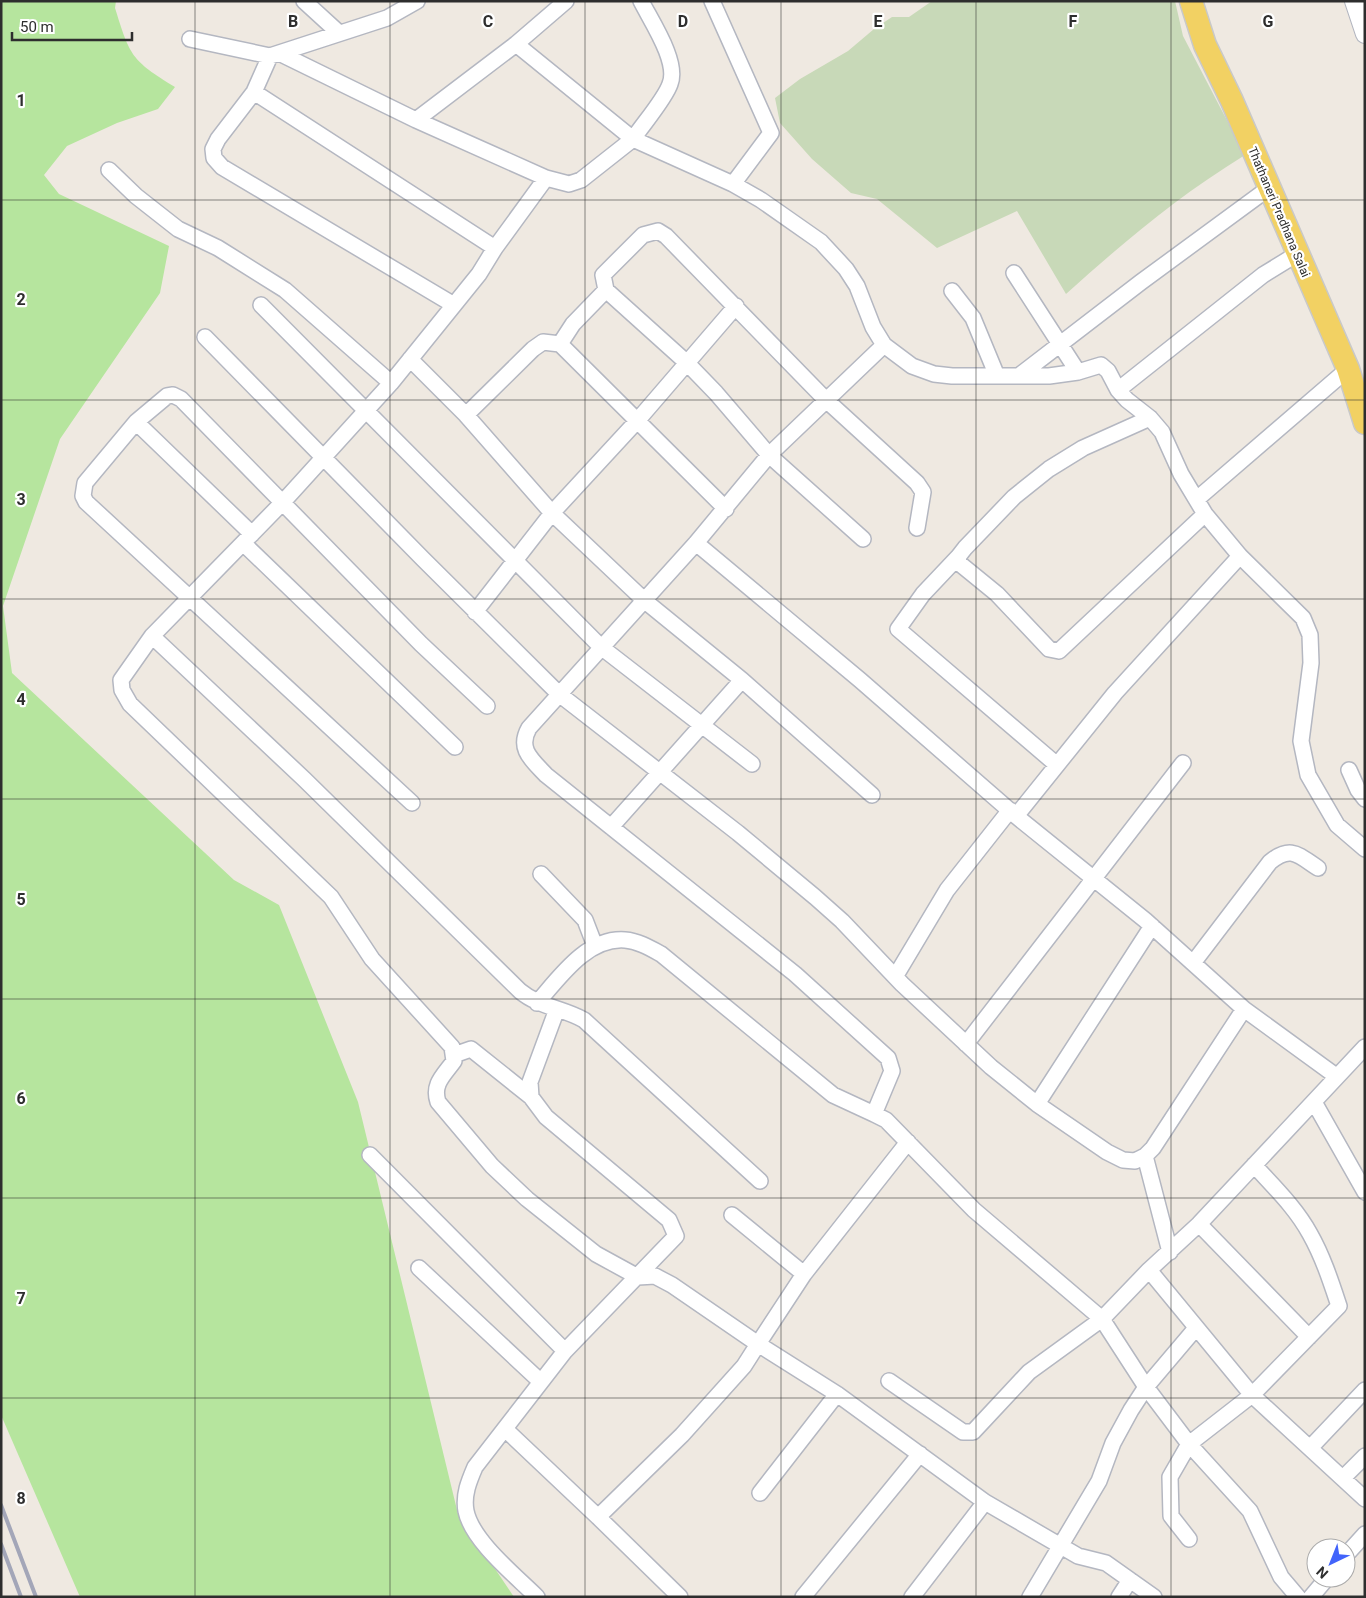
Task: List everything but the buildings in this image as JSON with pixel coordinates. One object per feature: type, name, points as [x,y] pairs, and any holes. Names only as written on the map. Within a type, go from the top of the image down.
[{"type":"main road","name":"Thathaneri Pradhana Salai","points":[[1191,1],[1205,45],[1232,101],[1348,369],[1365,423]]},
{"type":"street","points":[[304,1],[339,33]]},
{"type":"street","points":[[416,120],[516,44],[566,1]]},
{"type":"street","points":[[190,39],[275,55],[546,178],[569,184],[581,180],[633,139],[670,84],[672,71],[669,58],[641,1]]},
{"type":"street","points":[[712,1],[771,133],[733,184]]},
{"type":"street","points":[[1354,1],[1365,34]]},
{"type":"street","points":[[410,3],[387,18],[275,55],[254,92],[218,139],[213,149],[214,158],[222,167],[454,305]]},
{"type":"street","points":[[516,44],[633,139],[733,184],[761,200],[821,242],[846,269],[857,286],[873,327],[884,345],[912,366],[934,374],[952,376],[1049,376],[1078,372],[1101,365],[1108,371],[1118,390],[1138,410],[1150,418],[1162,432],[1181,474],[1205,514],[1240,556],[1303,618],[1310,634],[1311,663],[1301,741],[1308,775],[1337,825],[1365,848]]},
{"type":"street","points":[[254,92],[495,248]]},
{"type":"street","points":[[108,170],[136,196],[178,229],[218,248],[285,290],[391,383]]},
{"type":"street","points":[[546,178],[495,248],[479,274],[391,383],[283,502],[152,636],[126,670],[121,680],[122,690],[130,704],[331,897],[372,960],[452,1048],[454,1061],[437,1084],[435,1092],[438,1102],[492,1166],[527,1198],[596,1254],[638,1277],[656,1276],[672,1284],[758,1344],[837,1394],[985,1502],[1078,1556],[1106,1564],[1154,1597]]},
{"type":"street","points":[[1020,375],[1269,188]]},
{"type":"street","points":[[863,539],[769,455],[716,392],[686,362],[606,290],[603,275],[643,235],[658,231],[666,236],[736,306],[825,400],[917,482],[923,492],[917,528]]},
{"type":"street","points":[[1118,390],[1263,275],[1297,254]]},
{"type":"street","points":[[1014,273],[1078,372]]},
{"type":"street","points":[[560,344],[573,324],[606,290]]},
{"type":"street","points":[[952,291],[973,318],[997,376]]},
{"type":"street","points":[[261,305],[601,647],[752,764]]},
{"type":"street","points":[[475,612],[514,559],[552,513],[637,420],[736,306]]},
{"type":"street","points":[[206,337],[475,612],[559,694],[738,833],[815,897],[842,921],[895,977],[991,1067],[1037,1104],[1107,1152],[1123,1160],[1135,1161],[1145,1156],[1153,1148],[1244,1009]]},
{"type":"street","points":[[466,415],[533,349],[543,342],[560,344],[726,509]]},
{"type":"street","points":[[874,1114],[892,1071],[888,1058],[795,974],[546,776],[532,761],[524,748],[523,738],[529,728],[559,694],[645,601],[726,509],[769,455],[884,345]]},
{"type":"street","points":[[410,359],[466,415],[552,513],[645,601],[742,680],[872,795]]},
{"type":"street","points":[[1197,499],[1348,369]]},
{"type":"street","points":[[412,803],[86,502],[83,496],[85,483],[136,422],[167,396],[173,395],[181,399],[421,644],[487,706]]},
{"type":"street","points":[[1056,765],[898,629],[923,594],[1014,497],[1049,469],[1083,448],[1150,418]]},
{"type":"street","points":[[136,422],[455,747]]},
{"type":"street","points":[[958,557],[958,563],[997,594],[1049,649],[1059,651],[1205,514]]},
{"type":"street","points":[[696,543],[860,680],[1013,813],[1152,926],[1244,1009],[1336,1076]]},
{"type":"street","points":[[895,977],[947,890],[1056,765],[1115,693],[1240,556]]},
{"type":"street","points":[[152,636],[304,779],[520,992],[537,1003],[572,1012],[584,1020],[760,1181]]},
{"type":"street","points":[[611,827],[742,680]]},
{"type":"street","points":[[966,1044],[1095,880],[1183,763]]},
{"type":"street","points":[[1349,770],[1358,790],[1365,799]]},
{"type":"street","points":[[1193,963],[1270,862],[1280,854],[1287,852],[1296,854],[1318,868]]},
{"type":"street","points":[[541,874],[584,920],[595,946]]},
{"type":"street","points":[[1037,1104],[1152,926]]},
{"type":"street","points":[[537,1003],[568,968],[595,946],[604,942],[625,940],[641,944],[661,954],[833,1095],[886,1120],[974,1210],[1102,1318],[1146,1387],[1189,1444],[1250,1512],[1281,1577],[1298,1597]]},
{"type":"street","points":[[531,1097],[530,1082],[556,1009]]},
{"type":"street","points":[[889,1381],[963,1432],[973,1432],[1029,1372],[1102,1318],[1149,1270],[1170,1252],[1365,1047]]},
{"type":"street","points":[[454,1055],[471,1049],[531,1097],[546,1117],[669,1220],[676,1236],[565,1351],[475,1467],[466,1488],[466,1512],[478,1537],[537,1597]]},
{"type":"street","points":[[1314,1102],[1365,1192]]},
{"type":"street","points":[[598,1517],[682,1434],[744,1366],[804,1274],[908,1142]]},
{"type":"street","points":[[370,1156],[565,1351]]},
{"type":"street","points":[[1145,1156],[1170,1252]]},
{"type":"street","points":[[1189,1539],[1171,1516],[1170,1477],[1189,1444],[1252,1395],[1339,1306],[1320,1254],[1310,1233],[1282,1196],[1254,1165]]},
{"type":"street","points":[[732,1215],[804,1274]]},
{"type":"street","points":[[1198,1224],[1309,1337]]},
{"type":"street","points":[[419,1268],[541,1382]]},
{"type":"street","points":[[1149,1270],[1252,1395],[1365,1499]]},
{"type":"street","points":[[1030,1597],[1099,1481],[1113,1442],[1146,1387],[1196,1328]]},
{"type":"street","points":[[1310,1448],[1365,1390]]},
{"type":"street","points":[[760,1493],[837,1394]]},
{"type":"street","points":[[504,1429],[680,1597]]},
{"type":"street","points":[[802,1597],[920,1454]]},
{"type":"street","points":[[1343,1478],[1365,1456]]},
{"type":"street","points":[[912,1597],[985,1502]]},
{"type":"street","points":[[1356,1544],[1365,1534]]},
{"type":"street","points":[[1119,1597],[1130,1580]]},
{"type":"green space","points":[[1,1],[116,1],[115,8],[120,24],[134,55],[149,70],[175,87],[158,109],[117,123],[67,146],[44,175],[59,194],[169,246],[160,293],[60,439],[3,606],[12,673],[234,880],[279,905],[358,1102],[458,1514],[514,1597],[80,1597],[1,1415]]},
{"type":"green space","points":[[932,1],[1175,1],[1183,36],[1245,155],[1152,220],[1066,294],[1017,211],[937,248],[877,199],[851,193],[812,159],[780,123],[775,98],[800,79],[848,51],[874,29],[892,17],[909,17]]},
{"type":"railway","points":[[1,1505],[36,1597]]},
{"type":"railway","points":[[1,1544],[21,1597]]}]
